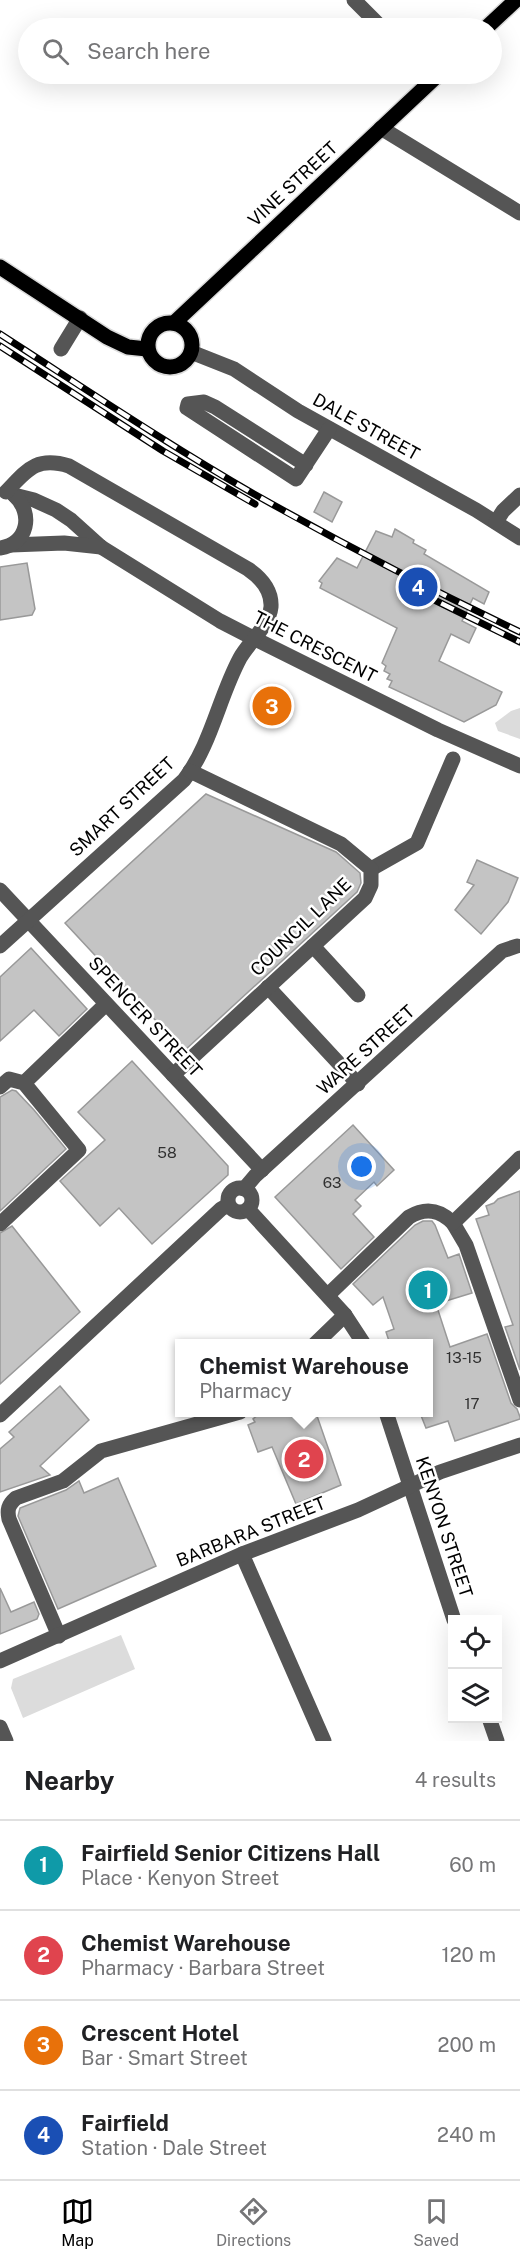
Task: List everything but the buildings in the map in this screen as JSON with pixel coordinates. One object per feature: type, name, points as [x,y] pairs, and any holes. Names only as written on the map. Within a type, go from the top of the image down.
[{"type":"main road","points":[[497,18],[516,0]]},
{"type":"main road","name":"VINE STREET","points":[[174,323],[381,128],[424,84]]},
{"type":"main road","points":[[0,267],[107,337],[128,347],[147,349]]},
{"type":"main road","points":[[167,322],[185,328],[191,339],[191,352],[183,364],[168,368],[154,362],[147,349],[149,335],[154,329],[167,322]]},
{"type":"street","points":[[354,0],[372,18]]},
{"type":"street","points":[[381,128],[520,213]]},
{"type":"street","points":[[61,349],[80,318]]},
{"type":"street","name":"DALE STREET","points":[[191,352],[234,369],[329,429],[496,522],[520,538]]},
{"type":"street","points":[[306,465],[215,407],[204,402],[188,404],[187,408],[296,479],[306,465],[329,429]]},
{"type":"street","name":"SMART STREET","points":[[0,946],[167,797],[190,771],[240,659],[268,618],[271,601],[264,584],[248,569],[78,471],[58,463],[35,465],[7,493]]},
{"type":"street","points":[[6,546],[18,540],[27,525],[25,508],[7,493]]},
{"type":"street","name":"THE CRESCENT","points":[[7,493],[34,500],[56,510],[101,547],[220,621],[438,730],[520,766]]},
{"type":"street","points":[[496,522],[503,511],[520,495]]},
{"type":"street","points":[[6,546],[64,543],[101,547]]},
{"type":"street","points":[[371,869],[417,843],[453,759]]},
{"type":"street","name":"COUNCIL LANE","points":[[173,1075],[365,898],[370,885],[371,869],[341,844],[190,771]]},
{"type":"street","name":"SPENCER STREET","points":[[0,890],[262,1170]]},
{"type":"street","name":"WARE STREET","points":[[244,1189],[502,951],[519,944]]},
{"type":"street","points":[[313,946],[358,995]]},
{"type":"street","points":[[268,987],[358,1084]]},
{"type":"street","points":[[24,1083],[106,1004]]},
{"type":"street","points":[[0,1087],[9,1079],[24,1083],[79,1150],[0,1224]]},
{"type":"street","points":[[453,1223],[520,1158]]},
{"type":"street","points":[[237,1188],[249,1192],[252,1199],[249,1209],[236,1212],[228,1205],[230,1192],[237,1188]]},
{"type":"street","points":[[0,1415],[221,1209],[228,1205]]},
{"type":"street","points":[[249,1209],[328,1295],[362,1339]]},
{"type":"street","points":[[328,1295],[414,1214],[427,1210],[445,1215],[453,1223],[466,1245],[520,1400]]},
{"type":"street","points":[[320,1339],[345,1315]]},
{"type":"street","points":[[59,1636],[9,1520],[11,1502],[16,1498],[63,1481],[101,1452],[226,1417]]},
{"type":"street","name":"KENYON STREET","points":[[387,1417],[452,1615]]},
{"type":"street","name":"BARBARA STREET","points":[[0,1661],[242,1554],[358,1510],[440,1472],[520,1445]]},
{"type":"street","points":[[242,1554],[324,1741]]},
{"type":"street","points":[[490,1723],[497,1741]]},
{"type":"street","points":[[0,1727],[6,1741]]},
{"type":"shaded area","points":[[520,708],[520,739],[498,731],[495,723],[511,711]]},
{"type":"shaded area","points":[[121,1635],[135,1669],[23,1718],[11,1688],[13,1679]]},
{"type":"railway","points":[[0,334],[158,436],[254,494],[386,565],[520,632]]},
{"type":"railway","points":[[0,346],[163,451],[255,504]]},
{"type":"railway","points":[[416,591],[520,642]]},
{"type":"place","name":"Fairfield","points":[[418,587]]},
{"type":"place","name":"Crescent Hotel","points":[[272,706]]},
{"type":"place","name":"Fairfield Senior Citizens Hall","points":[[428,1290]]},
{"type":"place","name":"Chemist Warehouse","points":[[304,1459]]}]
